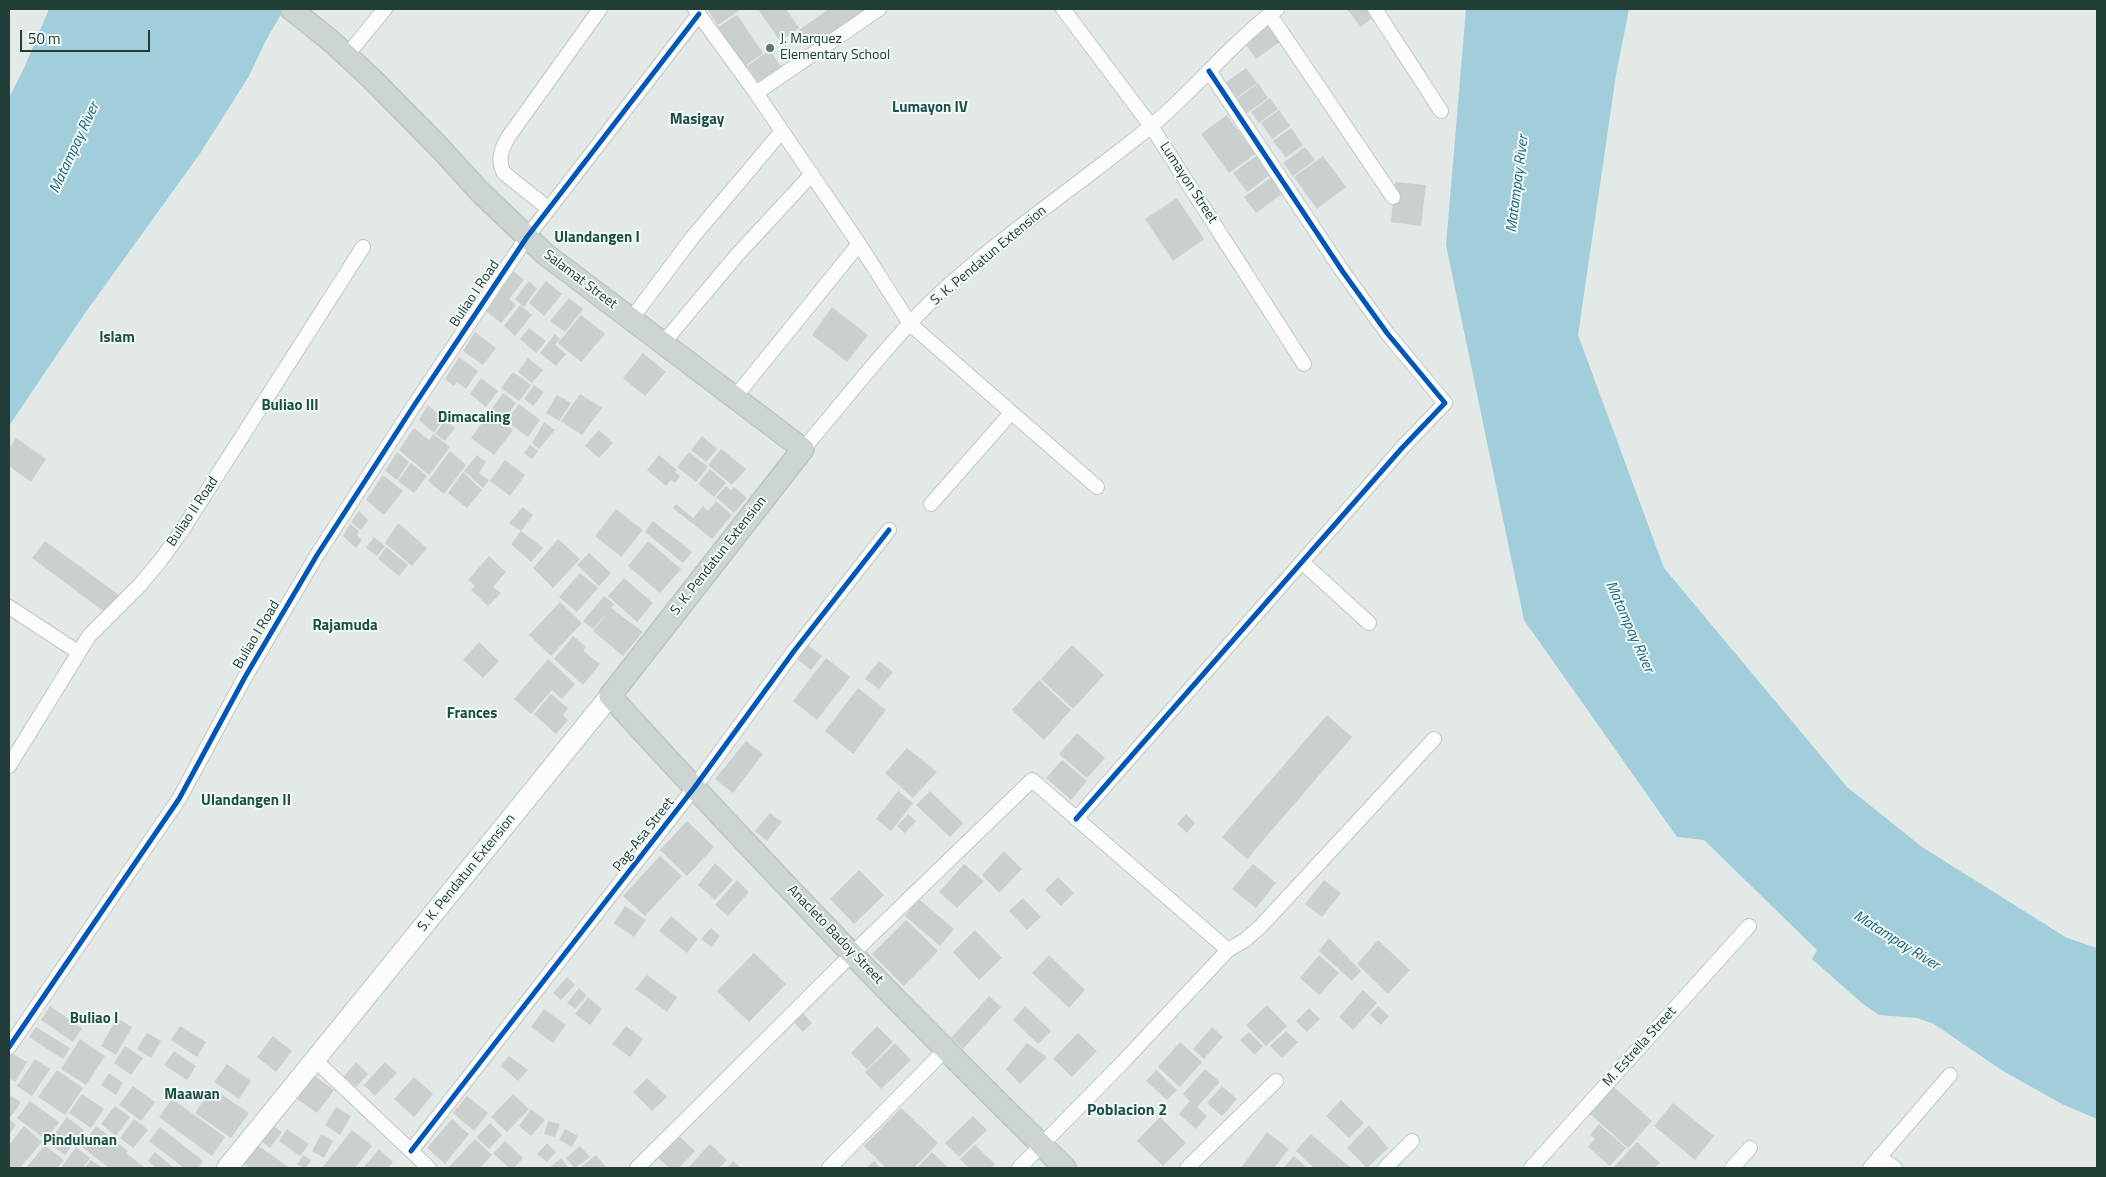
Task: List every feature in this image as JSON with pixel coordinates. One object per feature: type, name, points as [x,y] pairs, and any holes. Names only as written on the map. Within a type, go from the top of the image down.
[{"type":"main road","name":"Salamat Street","points":[[291,9],[347,55],[398,104],[480,192],[564,269],[664,342],[803,449]]},
{"type":"main road","name":"S. K. Pendatun Extension","points":[[610,696],[803,449]]},
{"type":"main road","name":"Anacleto Badoy Street","points":[[610,696],[694,788],[945,1050],[1065,1168]]},
{"type":"street","points":[[347,55],[385,9]]},
{"type":"street","points":[[549,209],[504,173],[500,166],[500,156],[509,136],[600,9]]},
{"type":"street","points":[[756,93],[879,9]]},
{"type":"street","name":"Lumayon Street","points":[[1063,9],[1151,126],[1304,364]]},
{"type":"street","points":[[1375,9],[1440,111]]},
{"type":"street","points":[[697,11],[812,174],[910,324],[1097,487]]},
{"type":"street","name":"Buliao I Road","points":[[9,1047],[179,799],[245,677],[318,555],[413,407],[527,237],[697,11]]},
{"type":"street","points":[[1273,12],[1393,197]]},
{"type":"street","name":"S. K. Pendatun Extension","points":[[803,449],[910,324],[941,293],[990,251],[1151,126],[1273,12]]},
{"type":"street","points":[[1076,819],[1402,448],[1445,402],[1386,333],[1348,280],[1209,71]]},
{"type":"street","points":[[632,318],[692,238],[782,131]]},
{"type":"street","points":[[664,342],[737,255],[812,174]]},
{"type":"street","points":[[735,397],[859,244]]},
{"type":"street","name":"Buliao II Road","points":[[9,766],[78,652],[104,619],[140,585],[160,561],[241,440],[363,247]]},
{"type":"street","points":[[931,504],[1011,413]]},
{"type":"street","name":"Pag-Asa Street","points":[[411,1151],[694,788],[794,651],[889,530]]},
{"type":"street","points":[[1302,562],[1369,623]]},
{"type":"street","points":[[9,607],[78,652]]},
{"type":"street","name":"S. K. Pendatun Extension","points":[[227,1168],[610,696]]},
{"type":"street","points":[[1019,1168],[1123,1062],[1228,950],[1245,940],[1260,926],[1434,738]]},
{"type":"street","points":[[636,1168],[1032,780],[1228,950]]},
{"type":"street","name":"M. Estrella Street","points":[[1531,1168],[1748,926]]},
{"type":"street","points":[[829,1168],[945,1050]]},
{"type":"street","points":[[315,1060],[429,1168]]},
{"type":"street","points":[[1870,1168],[1950,1075]]},
{"type":"street","points":[[1187,1168],[1276,1081]]},
{"type":"street","points":[[1385,1168],[1412,1141]]},
{"type":"street","points":[[1732,1168],[1750,1148]]},
{"type":"street","points":[[1879,1157],[1895,1168]]},
{"type":"water","name":"Matampay River","points":[[49,9],[284,9],[265,42],[249,76],[199,155],[85,313],[9,426],[9,98]]},
{"type":"water","name":"Matampay River","points":[[1466,9],[1629,9],[1616,75],[1578,335],[1664,568],[1847,787],[1922,847],[2067,938],[2097,948],[2097,1119],[2062,1104],[2003,1071],[1934,1024],[1917,1018],[1879,1015],[1863,1004],[1812,959],[1817,950],[1704,840],[1677,837],[1524,620],[1446,245]]},
{"type":"building","points":[[707,9],[739,9],[740,10],[718,25]]},
{"type":"building","points":[[758,9],[786,9],[799,28],[780,41]]},
{"type":"building","points":[[829,9],[866,10],[811,48],[799,30]]},
{"type":"building","points":[[1347,9],[1373,9],[1377,14],[1361,27]]},
{"type":"building","points":[[737,15],[763,53],[745,66],[718,27]]},
{"type":"building","points":[[1268,24],[1281,41],[1256,59],[1244,42]]},
{"type":"building","points":[[770,50],[781,67],[758,82],[747,66]]},
{"type":"building","points":[[1246,68],[1257,83],[1236,98],[1225,83]]},
{"type":"building","points":[[1258,83],[1268,98],[1243,116],[1233,102]]},
{"type":"building","points":[[1270,98],[1278,109],[1259,123],[1251,112]]},
{"type":"building","points":[[1279,110],[1290,126],[1272,139],[1261,123]]},
{"type":"building","points":[[1227,115],[1255,154],[1229,173],[1201,134]]},
{"type":"building","points":[[1291,128],[1303,145],[1286,158],[1273,141]]},
{"type":"building","points":[[1305,147],[1315,160],[1293,176],[1283,163]]},
{"type":"building","points":[[1256,156],[1270,175],[1247,192],[1233,173]]},
{"type":"building","points":[[1323,156],[1346,187],[1317,209],[1294,177]]},
{"type":"building","points":[[1272,177],[1283,193],[1256,213],[1244,197]]},
{"type":"building","points":[[1395,182],[1426,185],[1421,226],[1391,222]]},
{"type":"building","points":[[1177,198],[1204,239],[1173,261],[1145,219]]},
{"type":"building","points":[[512,270],[524,280],[509,299],[516,305],[501,323],[486,311]]},
{"type":"building","points":[[529,281],[537,289],[524,307],[515,299]]},
{"type":"building","points":[[546,281],[562,294],[544,316],[529,303]]},
{"type":"building","points":[[569,298],[583,309],[565,332],[550,321]]},
{"type":"building","points":[[520,305],[532,315],[515,336],[504,326]]},
{"type":"building","points":[[832,307],[868,335],[847,362],[812,335]]},
{"type":"building","points":[[581,315],[605,334],[581,362],[558,343]]},
{"type":"building","points":[[529,328],[546,341],[536,353],[520,339]]},
{"type":"building","points":[[475,332],[496,348],[483,365],[463,351]]},
{"type":"building","points":[[555,334],[560,339],[555,345],[566,354],[556,366],[540,353]]},
{"type":"building","points":[[643,353],[666,372],[645,396],[623,378]]},
{"type":"building","points":[[459,357],[478,371],[466,389],[457,382],[454,386],[445,379]]},
{"type":"building","points":[[528,358],[543,370],[532,383],[518,372]]},
{"type":"building","points":[[513,372],[531,385],[519,401],[501,388]]},
{"type":"building","points":[[481,378],[498,391],[486,407],[470,394]]},
{"type":"building","points":[[534,385],[544,392],[533,406],[524,399]]},
{"type":"building","points":[[503,393],[516,403],[504,419],[491,410]]},
{"type":"building","points":[[580,394],[602,408],[582,435],[561,421]]},
{"type":"building","points":[[557,395],[571,403],[559,421],[546,413]]},
{"type":"building","points":[[519,404],[540,420],[528,437],[506,421]]},
{"type":"building","points":[[428,405],[444,419],[434,433],[419,420]]},
{"type":"building","points":[[489,413],[513,430],[494,455],[471,438]]},
{"type":"building","points":[[445,420],[455,428],[445,441],[435,434]]},
{"type":"building","points":[[544,422],[555,430],[539,449],[532,443]]},
{"type":"building","points":[[414,428],[429,440],[433,434],[450,447],[429,475],[399,450]]},
{"type":"building","points":[[599,430],[613,443],[599,458],[585,446]]},
{"type":"building","points":[[702,436],[717,449],[706,462],[691,450]]},
{"type":"building","points":[[16,438],[46,459],[31,482],[9,466],[9,449]]},
{"type":"building","points":[[530,445],[538,451],[532,459],[524,453]]},
{"type":"building","points":[[721,449],[746,469],[732,485],[708,465]]},
{"type":"building","points":[[450,451],[466,465],[444,494],[428,481]]},
{"type":"building","points":[[397,452],[409,462],[397,480],[385,471]]},
{"type":"building","points":[[689,452],[708,467],[696,482],[677,467]]},
{"type":"building","points":[[477,455],[486,462],[479,473],[489,480],[483,488],[464,471]]},
{"type":"building","points":[[659,455],[677,470],[675,472],[680,476],[675,483],[671,480],[666,486],[647,470]]},
{"type":"building","points":[[505,460],[525,475],[510,496],[490,481]]},
{"type":"building","points":[[411,463],[427,476],[414,493],[398,481]]},
{"type":"building","points":[[710,469],[726,483],[714,497],[698,484]]},
{"type":"building","points":[[463,472],[482,490],[467,508],[448,493]]},
{"type":"building","points":[[383,475],[403,491],[384,515],[366,500]]},
{"type":"building","points":[[726,486],[731,490],[734,487],[747,498],[734,513],[716,497]]},
{"type":"building","points":[[716,501],[732,515],[712,539],[673,508],[676,504],[693,518],[703,506],[708,511]]},
{"type":"building","points":[[523,507],[533,515],[521,531],[509,523]]},
{"type":"building","points":[[616,509],[643,530],[621,557],[595,536]]},
{"type":"building","points":[[359,511],[368,520],[361,530],[351,522]]},
{"type":"building","points":[[653,521],[692,552],[683,563],[645,532]]},
{"type":"building","points":[[398,523],[427,548],[412,566],[385,543]]},
{"type":"building","points":[[350,524],[359,531],[357,535],[362,540],[356,548],[343,536]]},
{"type":"building","points":[[521,531],[543,548],[531,562],[511,544]]},
{"type":"building","points":[[374,537],[385,546],[377,556],[366,548]]},
{"type":"building","points":[[558,539],[580,559],[553,588],[533,568]]},
{"type":"building","points":[[45,541],[119,595],[106,613],[32,558]]},
{"type":"building","points":[[648,541],[681,569],[660,593],[628,566]]},
{"type":"building","points":[[386,547],[408,565],[399,576],[378,559]]},
{"type":"building","points":[[589,553],[611,573],[599,586],[577,565]]},
{"type":"building","points":[[489,556],[506,572],[493,587],[501,593],[488,606],[471,590],[475,586],[468,580]]},
{"type":"building","points":[[580,573],[598,588],[577,612],[559,597]]},
{"type":"building","points":[[624,578],[653,603],[637,622],[608,596]]},
{"type":"building","points":[[604,596],[614,604],[611,608],[643,632],[623,656],[593,631],[608,612],[593,629],[583,621]]},
{"type":"building","points":[[560,602],[582,623],[551,656],[529,635]]},
{"type":"building","points":[[573,636],[586,647],[583,651],[600,664],[583,685],[554,659]]},
{"type":"building","points":[[479,642],[499,661],[483,678],[463,660]]},
{"type":"building","points":[[808,645],[822,656],[811,670],[797,659]]},
{"type":"building","points":[[1072,645],[1104,675],[1073,709],[1041,679]]},
{"type":"building","points":[[826,658],[850,677],[817,720],[793,701]]},
{"type":"building","points":[[548,659],[575,684],[562,699],[552,690],[531,714],[514,699]]},
{"type":"building","points":[[879,661],[893,672],[879,689],[865,679]]},
{"type":"building","points":[[1039,680],[1071,710],[1044,740],[1012,710]]},
{"type":"building","points":[[858,688],[886,710],[853,754],[825,731]]},
{"type":"building","points":[[551,694],[568,708],[563,715],[568,720],[556,734],[534,714]]},
{"type":"building","points":[[1327,715],[1352,737],[1247,859],[1222,837]]},
{"type":"building","points":[[1077,733],[1105,758],[1087,778],[1059,754]]},
{"type":"building","points":[[746,741],[763,754],[733,793],[715,779]]},
{"type":"building","points":[[907,748],[937,772],[913,798],[885,773]]},
{"type":"building","points":[[1062,760],[1087,781],[1071,800],[1046,778]]},
{"type":"building","points":[[898,791],[913,803],[891,831],[876,819]]},
{"type":"building","points":[[930,791],[963,823],[950,837],[916,805]]},
{"type":"building","points":[[770,813],[782,822],[767,841],[755,831]]},
{"type":"building","points":[[908,814],[916,821],[905,833],[897,826]]},
{"type":"building","points":[[1186,814],[1195,823],[1187,833],[1177,824]]},
{"type":"building","points":[[687,821],[714,847],[687,876],[660,850]]},
{"type":"building","points":[[1004,851],[1022,869],[999,893],[982,875]]},
{"type":"building","points":[[660,856],[682,876],[645,916],[623,896]]},
{"type":"building","points":[[715,863],[733,880],[715,900],[698,885]]},
{"type":"building","points":[[964,864],[984,881],[957,908],[939,892]]},
{"type":"building","points":[[1253,864],[1276,883],[1256,908],[1232,889]]},
{"type":"building","points":[[859,870],[884,895],[854,924],[830,899]]},
{"type":"building","points":[[1058,877],[1074,893],[1061,906],[1045,890]]},
{"type":"building","points":[[737,880],[749,892],[728,916],[715,905]]},
{"type":"building","points":[[1324,880],[1341,893],[1322,917],[1305,904]]},
{"type":"building","points":[[1023,898],[1041,917],[1027,930],[1009,911]]},
{"type":"building","points":[[919,899],[954,929],[940,946],[905,916]]},
{"type":"building","points":[[625,906],[646,920],[634,937],[614,923]]},
{"type":"building","points":[[671,916],[698,939],[687,953],[659,931]]},
{"type":"building","points":[[906,920],[938,951],[904,986],[872,954]]},
{"type":"building","points":[[711,928],[720,936],[711,947],[701,939]]},
{"type":"building","points":[[975,930],[1002,958],[979,980],[953,952]]},
{"type":"building","points":[[1329,938],[1361,971],[1352,981],[1319,951]]},
{"type":"building","points":[[1378,940],[1410,970],[1388,994],[1357,964]]},
{"type":"building","points":[[754,953],[786,984],[749,1022],[717,991]]},
{"type":"building","points":[[1049,955],[1085,990],[1069,1008],[1032,973]]},
{"type":"building","points":[[1319,955],[1339,973],[1319,995],[1300,978]]},
{"type":"building","points":[[647,975],[677,997],[667,1012],[635,989]]},
{"type":"building","points":[[567,977],[575,985],[561,1000],[553,993]]},
{"type":"building","points":[[579,988],[587,996],[575,1009],[567,1003]]},
{"type":"building","points":[[1363,990],[1377,1003],[1353,1030],[1339,1017]]},
{"type":"building","points":[[989,996],[1001,1007],[963,1049],[951,1038]]},
{"type":"building","points":[[588,997],[602,1009],[590,1025],[575,1014]]},
{"type":"building","points":[[1267,1005],[1287,1026],[1266,1046],[1246,1025]]},
{"type":"building","points":[[50,1006],[82,1028],[73,1042],[41,1020]]},
{"type":"building","points":[[1025,1006],[1051,1031],[1038,1044],[1013,1020]]},
{"type":"building","points":[[1378,1006],[1389,1016],[1381,1025],[1370,1015]]},
{"type":"building","points":[[1309,1008],[1320,1019],[1307,1032],[1296,1021]]},
{"type":"building","points":[[544,1009],[566,1025],[553,1043],[531,1027]]},
{"type":"building","points":[[800,1010],[812,1023],[803,1032],[791,1019]]},
{"type":"building","points":[[117,1018],[132,1027],[116,1055],[101,1046]]},
{"type":"building","points":[[180,1026],[206,1042],[197,1057],[171,1040]]},
{"type":"building","points":[[626,1026],[643,1039],[630,1057],[612,1044]]},
{"type":"building","points":[[877,1026],[893,1042],[867,1069],[851,1053]]},
{"type":"building","points":[[36,1027],[70,1048],[63,1059],[29,1037]]},
{"type":"building","points":[[1212,1027],[1223,1037],[1204,1059],[1193,1049]]},
{"type":"building","points":[[1286,1031],[1298,1042],[1282,1058],[1270,1046]]},
{"type":"building","points":[[1249,1032],[1263,1046],[1255,1055],[1240,1040]]},
{"type":"building","points":[[147,1033],[161,1041],[151,1058],[137,1049]]},
{"type":"building","points":[[1078,1033],[1097,1051],[1072,1077],[1053,1059]]},
{"type":"building","points":[[273,1036],[292,1051],[276,1072],[257,1057]]},
{"type":"building","points":[[80,1039],[105,1056],[86,1085],[61,1069]]},
{"type":"building","points":[[1180,1042],[1202,1062],[1180,1087],[1158,1067]]},
{"type":"building","points":[[895,1043],[911,1060],[881,1089],[865,1072]]},
{"type":"building","points":[[1027,1043],[1047,1057],[1020,1084],[1006,1069]]},
{"type":"building","points":[[125,1046],[143,1058],[131,1075],[114,1063]]},
{"type":"building","points":[[174,1051],[196,1066],[187,1080],[164,1065]]},
{"type":"building","points":[[11,1053],[27,1062],[15,1082],[9,1078],[9,1057]]},
{"type":"building","points":[[509,1056],[528,1070],[518,1081],[501,1066]]},
{"type":"building","points":[[35,1059],[50,1069],[32,1096],[17,1086]]},
{"type":"building","points":[[356,1062],[368,1074],[356,1087],[344,1076]]},
{"type":"building","points":[[385,1062],[397,1073],[375,1096],[364,1085]]},
{"type":"building","points":[[227,1064],[251,1081],[239,1099],[214,1082]]},
{"type":"building","points":[[1205,1069],[1220,1082],[1197,1107],[1207,1116],[1196,1129],[1179,1114],[1190,1101],[1183,1094]]},
{"type":"building","points":[[57,1070],[83,1088],[65,1115],[38,1097]]},
{"type":"building","points":[[1156,1070],[1177,1090],[1167,1100],[1146,1081]]},
{"type":"building","points":[[109,1073],[123,1083],[116,1095],[101,1085]]},
{"type":"building","points":[[313,1075],[334,1090],[317,1113],[297,1099]]},
{"type":"building","points":[[414,1077],[433,1094],[414,1117],[394,1099]]},
{"type":"building","points":[[647,1078],[667,1097],[652,1111],[633,1092]]},
{"type":"building","points":[[133,1086],[155,1102],[141,1121],[119,1105]]},
{"type":"building","points":[[1222,1086],[1237,1099],[1222,1116],[1207,1103]]},
{"type":"building","points":[[1613,1086],[1652,1121],[1628,1148],[1589,1113]]},
{"type":"building","points":[[212,1088],[249,1113],[231,1138],[195,1113]]},
{"type":"building","points":[[82,1094],[104,1109],[91,1128],[69,1113]]},
{"type":"building","points":[[513,1094],[529,1109],[507,1132],[491,1117]]},
{"type":"building","points":[[11,1096],[21,1102],[11,1117],[9,1115],[9,1100]]},
{"type":"building","points":[[467,1096],[488,1113],[474,1131],[453,1113]]},
{"type":"building","points":[[172,1099],[225,1137],[212,1156],[159,1117]]},
{"type":"building","points":[[1341,1100],[1364,1123],[1349,1138],[1326,1116]]},
{"type":"building","points":[[30,1101],[59,1122],[46,1140],[17,1118]]},
{"type":"building","points":[[1673,1103],[1714,1136],[1695,1160],[1654,1126]]},
{"type":"building","points":[[115,1106],[130,1117],[116,1136],[101,1124]]},
{"type":"building","points":[[336,1107],[351,1116],[340,1135],[325,1125]]},
{"type":"building","points":[[901,1108],[938,1143],[914,1168],[886,1168],[864,1146]]},
{"type":"building","points":[[531,1109],[545,1120],[531,1136],[519,1126]]},
{"type":"building","points":[[973,1116],[987,1130],[959,1157],[945,1143]]},
{"type":"building","points":[[67,1117],[84,1130],[65,1155],[48,1143]]},
{"type":"building","points":[[1160,1117],[1186,1143],[1163,1166],[1137,1141]]},
{"type":"building","points":[[9,1119],[16,1125],[9,1135]]},
{"type":"building","points":[[134,1119],[148,1130],[133,1148],[120,1138]]},
{"type":"building","points":[[452,1119],[469,1134],[445,1164],[427,1148]]},
{"type":"building","points":[[548,1121],[560,1124],[555,1137],[544,1134]]},
{"type":"building","points":[[270,1123],[282,1132],[270,1148],[259,1139]]},
{"type":"building","points":[[490,1123],[502,1135],[489,1149],[476,1137]]},
{"type":"building","points":[[1599,1124],[1626,1148],[1610,1166],[1588,1147],[1595,1139],[1590,1135]]},
{"type":"building","points":[[1369,1125],[1388,1148],[1367,1168],[1347,1148]]},
{"type":"building","points":[[24,1126],[42,1142],[20,1168],[9,1168],[9,1145]]},
{"type":"building","points":[[96,1126],[128,1151],[126,1153],[144,1167],[109,1168],[81,1146]]},
{"type":"building","points":[[160,1127],[203,1161],[198,1168],[184,1168],[149,1141]]},
{"type":"building","points":[[287,1129],[309,1144],[300,1156],[279,1141]]},
{"type":"building","points":[[565,1129],[578,1136],[572,1147],[559,1140]]},
{"type":"building","points":[[352,1130],[372,1146],[355,1168],[322,1168]]},
{"type":"building","points":[[1267,1132],[1289,1149],[1274,1168],[1241,1168]]},
{"type":"building","points":[[321,1134],[333,1141],[324,1158],[312,1151]]},
{"type":"building","points":[[1311,1134],[1351,1168],[1314,1168],[1296,1151]]},
{"type":"building","points":[[679,1136],[695,1151],[679,1168],[670,1168],[658,1158]]},
{"type":"building","points":[[475,1139],[492,1155],[480,1168],[448,1168]]},
{"type":"building","points":[[505,1141],[523,1158],[514,1168],[509,1168],[493,1153]]},
{"type":"building","points":[[1637,1142],[1660,1163],[1654,1168],[1613,1168]]},
{"type":"building","points":[[547,1143],[556,1152],[547,1162],[537,1154]]},
{"type":"building","points":[[710,1144],[727,1160],[719,1168],[688,1168]]},
{"type":"building","points":[[45,1145],[64,1160],[57,1168],[26,1168]]},
{"type":"building","points":[[257,1145],[290,1168],[250,1168],[244,1164]]},
{"type":"building","points":[[975,1145],[995,1164],[991,1168],[969,1168],[960,1159]]},
{"type":"building","points":[[580,1146],[590,1157],[575,1168],[566,1158]]},
{"type":"building","points":[[76,1147],[90,1158],[83,1168],[61,1168]]},
{"type":"building","points":[[379,1149],[393,1162],[388,1168],[363,1168]]},
{"type":"building","points":[[155,1152],[174,1168],[156,1168],[148,1161]]},
{"type":"building","points":[[932,1152],[948,1168],[917,1168]]},
{"type":"building","points":[[303,1155],[311,1160],[306,1168],[297,1165]]},
{"type":"building","points":[[596,1155],[607,1168],[580,1168]]},
{"type":"building","points":[[1294,1156],[1307,1168],[1283,1168]]},
{"type":"building","points":[[561,1158],[569,1168],[549,1168]]},
{"type":"building","points":[[91,1160],[103,1168],[85,1168]]},
{"type":"building","points":[[733,1161],[741,1168],[727,1168]]},
{"type":"building","points":[[874,1161],[881,1168],[866,1168]]},
{"type":"cycle path","points":[[9,1047],[179,799],[245,677],[317,555],[413,407],[527,237],[699,14]]},
{"type":"cycle path","points":[[1076,819],[1402,448],[1445,403],[1387,333],[1343,272],[1209,71]]},
{"type":"cycle path","points":[[411,1151],[694,788],[794,651],[889,530]]},
{"type":"place","name":"J. Marquez Elementary School","points":[[770,48]]},
{"type":"district","name":"Lumayon IV","points":[[930,108]]},
{"type":"district","name":"Masigay","points":[[697,120]]},
{"type":"district","name":"Ulandangen I","points":[[597,238]]},
{"type":"district","name":"Islam","points":[[117,338]]},
{"type":"district","name":"Buliao III","points":[[290,406]]},
{"type":"district","name":"Dimacaling","points":[[474,418]]},
{"type":"district","name":"Rajamuda","points":[[345,626]]},
{"type":"district","name":"Frances","points":[[472,714]]},
{"type":"district","name":"Ulandangen II","points":[[246,801]]},
{"type":"district","name":"Buliao I","points":[[94,1019]]},
{"type":"district","name":"Maawan","points":[[192,1095]]},
{"type":"district","name":"Poblacion 2","points":[[1127,1111]]},
{"type":"district","name":"Pindulunan","points":[[80,1141]]}]
